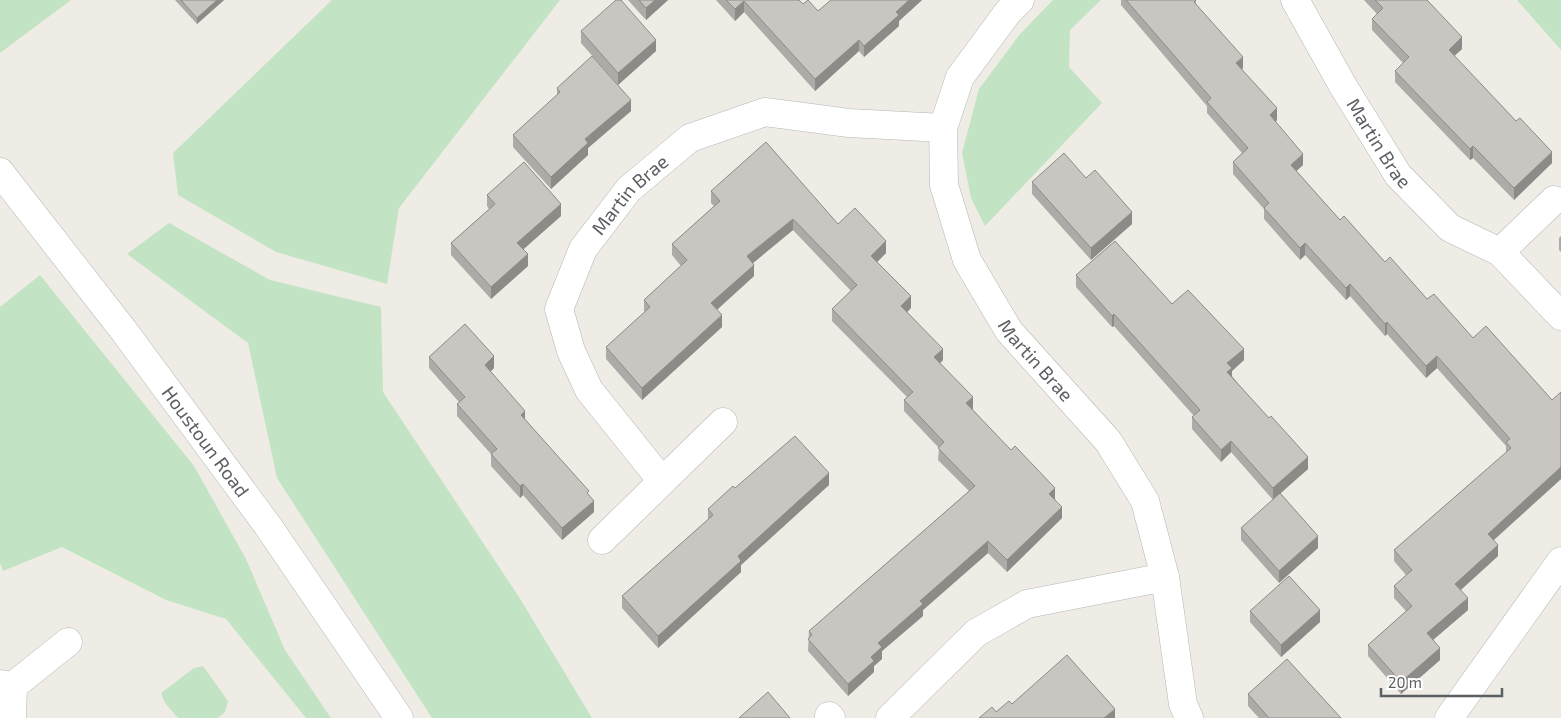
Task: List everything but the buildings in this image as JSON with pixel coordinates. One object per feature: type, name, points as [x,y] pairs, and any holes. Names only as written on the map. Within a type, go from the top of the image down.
[{"type":"street","name":"Martin Brae","points":[[1020,0],[1008,12],[960,77],[943,128],[944,185],[967,260],[1009,332],[1108,441],[1145,501],[1165,577],[1183,704],[1189,718]]},
{"type":"street","name":"Martin Brae","points":[[1295,0],[1343,86],[1398,174],[1450,228],[1500,252],[1561,316]]},
{"type":"street","name":"Martin Brae","points":[[662,481],[588,390],[570,351],[559,309],[583,248],[628,189],[690,138],[765,112],[849,123],[943,128]]},
{"type":"street","name":"Houstoun Road","points":[[0,172],[124,331],[268,526],[399,718]]},
{"type":"street","points":[[1500,252],[1554,200]]},
{"type":"street","points":[[602,540],[724,422]]},
{"type":"street","points":[[1449,718],[1561,561]]},
{"type":"street","points":[[890,718],[976,633],[1026,604],[1165,577]]},
{"type":"street","points":[[12,718],[6,685],[68,642]]},
{"type":"green space","points":[[0,0],[71,0],[0,53]]},
{"type":"green space","points":[[332,0],[560,0],[399,208],[387,284],[276,252],[178,195],[173,153]]},
{"type":"green space","points":[[1053,0],[1101,0],[1070,30],[1069,67],[1102,103],[985,226],[971,198],[962,153],[979,89],[1020,34]]},
{"type":"green space","points":[[1517,0],[1561,0],[1561,50]]},
{"type":"green space","points":[[169,223],[270,280],[381,307],[383,392],[519,597],[592,718],[432,718],[277,478],[248,343],[127,254]]},
{"type":"green space","points":[[40,275],[194,466],[246,559],[285,650],[331,718],[306,718],[226,619],[166,600],[62,547],[3,571],[0,563],[0,307]]},
{"type":"green space","points":[[203,666],[228,701],[225,712],[218,718],[178,718],[165,703],[161,693],[194,668]]}]
